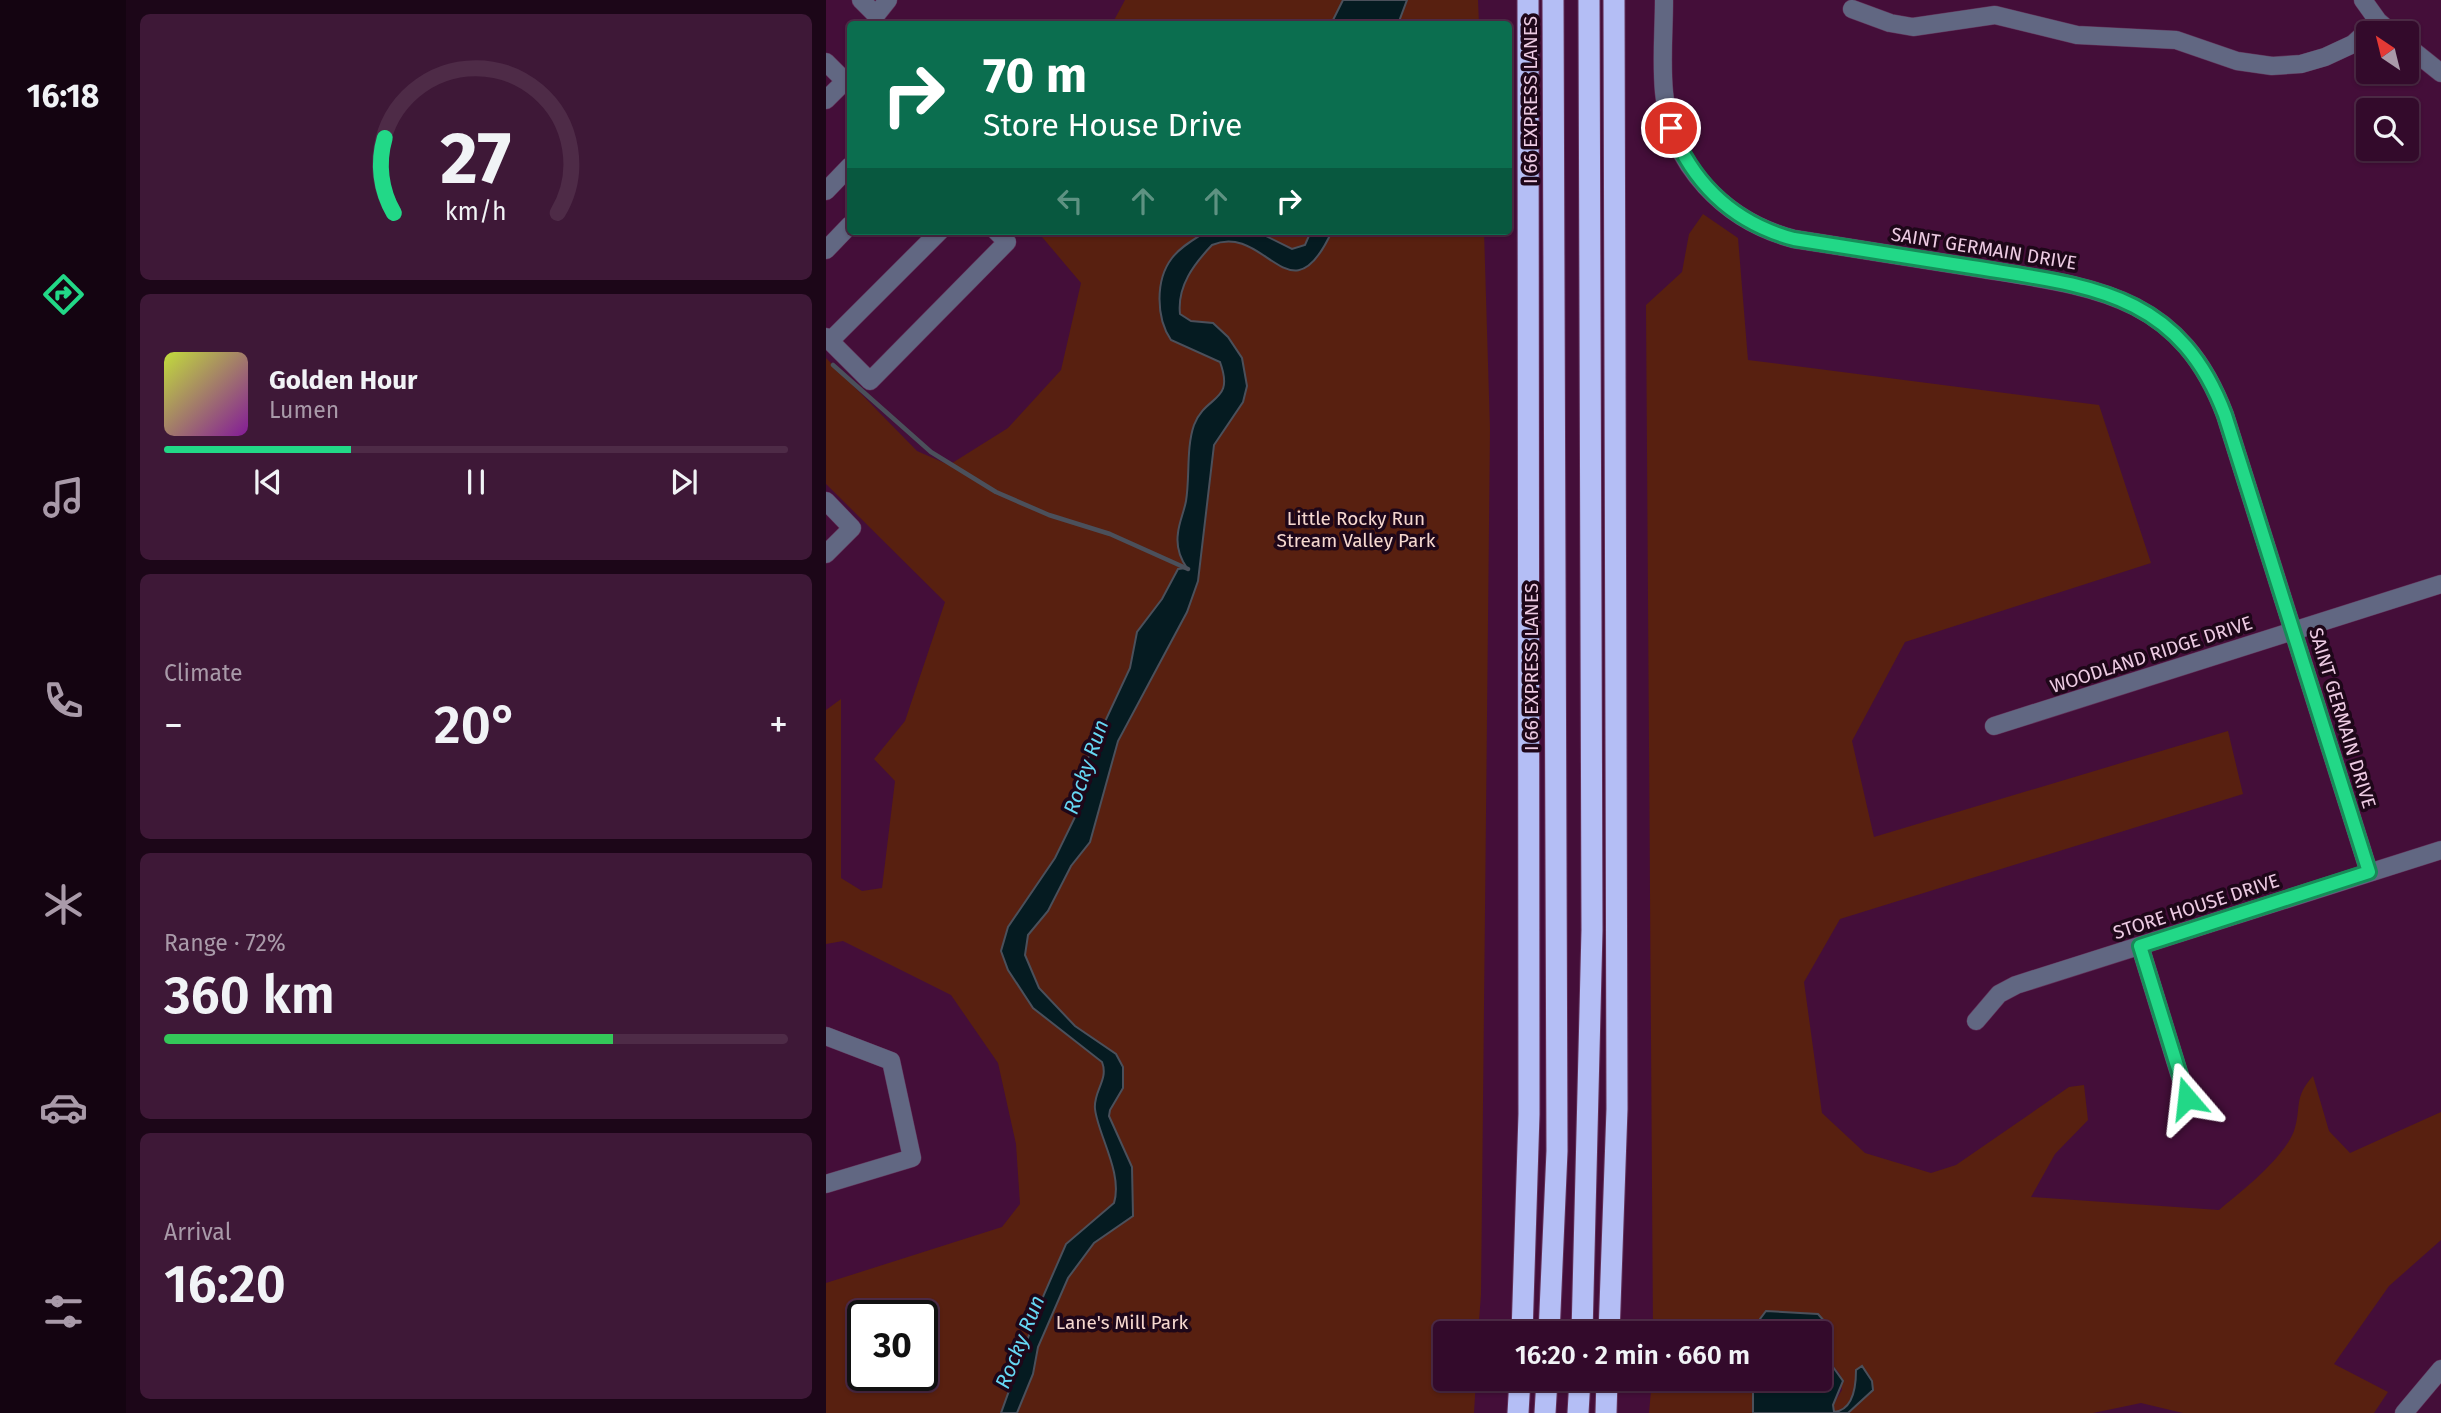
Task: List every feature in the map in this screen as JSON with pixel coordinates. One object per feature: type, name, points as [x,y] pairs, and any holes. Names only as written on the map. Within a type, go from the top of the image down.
[{"type":"highway","points":[[1522,1321],[1529,1114],[1528,0]]},
{"type":"highway","name":"I 66 EXPRESS LANES","points":[[1550,1321],[1557,1151],[1553,0]]},
{"type":"highway","points":[[1582,1321],[1592,930],[1589,0]]},
{"type":"highway","points":[[1609,1321],[1617,1109],[1614,0]]},
{"type":"highway","points":[[1518,1413],[1519,1391]]},
{"type":"highway","points":[[1545,1413],[1546,1391]]},
{"type":"highway","points":[[1578,1413],[1579,1391]]},
{"type":"highway","points":[[1606,1413],[1607,1391]]},
{"type":"street","points":[[861,0],[876,15],[888,0]]},
{"type":"street","name":"SAINT GERMAIN DRIVE","points":[[1664,0],[1664,90],[1671,128],[1688,163],[1704,186],[1747,221],[1794,239],[2103,291],[2141,309],[2178,338],[2194,356],[2218,397],[2369,872]]},
{"type":"street","points":[[2363,0],[2380,21]]},
{"type":"street","points":[[1852,9],[1890,23],[1913,27],[1995,15],[2077,35],[2176,40],[2237,61],[2272,66],[2301,64],[2325,57],[2356,42]]},
{"type":"street","points":[[2419,55],[2441,73]]},
{"type":"street","points":[[826,62],[847,82]]},
{"type":"street","points":[[826,100],[847,84]]},
{"type":"street","points":[[826,191],[847,169]]},
{"type":"street","points":[[826,250],[847,228]]},
{"type":"street","points":[[936,235],[828,339],[870,381],[1007,242],[1000,235]]},
{"type":"street","points":[[826,501],[852,528],[826,554]]},
{"type":"street","name":"WOODLAND RIDGE DRIVE","points":[[1994,726],[2441,584]]},
{"type":"street","name":"STORE HOUSE DRIVE","points":[[1976,1021],[1999,994],[2016,985],[2441,850]]},
{"type":"street","points":[[2140,946],[2187,1098]]},
{"type":"street","points":[[826,1036],[891,1061],[912,1158],[826,1184]]},
{"type":"street","points":[[2404,1413],[2441,1369]]},
{"type":"green space","points":[[1125,0],[1478,0],[1479,21],[1114,21]]},
{"type":"green space","points":[[1703,214],[1738,238],[1748,360],[2099,405],[2151,563],[1905,642],[1852,741],[1874,837],[2228,731],[2243,794],[1840,919],[1804,982],[1822,1113],[1865,1153],[1931,1173],[1956,1165],[2069,1087],[2084,1085],[2088,1120],[2055,1154],[2031,1197],[2219,1210],[2261,1174],[2289,1142],[2296,1123],[2300,1097],[2313,1076],[2329,1131],[2350,1153],[2441,1112],[2441,1240],[2389,1286],[2334,1364],[2388,1392],[2374,1413],[2183,1413],[2141,1403],[2093,1413],[1848,1413],[1873,1390],[1856,1370],[1854,1390],[1849,1402],[1834,1412],[1833,1405],[1842,1390],[1840,1374],[1832,1365],[1832,1321],[1653,1321],[1646,305],[1682,272],[1689,234]]},
{"type":"green space","points":[[1040,235],[1484,235],[1490,429],[1481,1295],[1479,1321],[1433,1321],[1433,1391],[1475,1391],[1474,1413],[826,1413],[826,1283],[1002,1227],[1020,1204],[1016,1144],[998,1063],[951,995],[843,941],[826,944],[826,710],[841,699],[841,878],[862,891],[882,888],[895,781],[874,759],[905,721],[945,602],[826,484],[826,358],[917,451],[949,465],[1008,428],[1061,370],[1081,283]]},
{"type":"green space","points":[[1651,1391],[1753,1391],[1753,1413],[1649,1413]]},
{"type":"water","points":[[1343,0],[1407,0],[1399,21],[1332,21]]},
{"type":"water","name":"Rocky Run","points":[[1201,235],[1264,235],[1292,249],[1305,245],[1309,235],[1330,235],[1317,257],[1303,269],[1290,270],[1248,246],[1231,242],[1212,245],[1193,268],[1181,294],[1180,314],[1191,321],[1213,323],[1228,337],[1242,358],[1247,386],[1243,402],[1214,445],[1198,581],[1187,612],[1118,741],[1090,842],[1071,866],[1048,911],[1028,935],[1025,955],[1039,988],[1075,1026],[1116,1054],[1123,1067],[1123,1088],[1109,1116],[1132,1167],[1133,1216],[1094,1243],[1068,1278],[1038,1347],[1033,1374],[1017,1413],[1001,1413],[1042,1299],[1066,1244],[1114,1203],[1116,1191],[1113,1167],[1095,1109],[1104,1074],[1102,1062],[1033,1008],[1008,970],[1001,951],[1008,927],[1055,858],[1078,811],[1088,758],[1130,668],[1137,632],[1162,599],[1178,569],[1187,568],[1179,552],[1178,538],[1186,501],[1192,434],[1199,415],[1222,392],[1224,375],[1220,362],[1171,340],[1162,321],[1160,288],[1163,277],[1172,258]]},
{"type":"water","points":[[1766,1311],[1818,1314],[1824,1321],[1760,1321]]},
{"type":"water","points":[[1832,1366],[1843,1381],[1833,1405],[1834,1412],[1846,1407],[1850,1402],[1856,1370],[1862,1366],[1872,1381],[1873,1390],[1848,1413],[1753,1413],[1753,1391],[1832,1391]]},
{"type":"waterway","points":[[833,365],[931,452],[996,492],[1049,515],[1110,534],[1188,569]]},
{"type":"route","points":[[1671,128],[1679,149],[1704,186],[1724,205],[1747,221],[1775,234],[2082,285],[2103,291],[2121,298],[2159,321],[2194,356],[2208,377],[2225,415],[2369,872],[2140,946],[2187,1098]]},
{"type":"park label","name":"Little Rocky Run Stream Valley Park","points":[[1356,529]]},
{"type":"park label","name":"Lane's Mill Park","points":[[1122,1322]]}]
